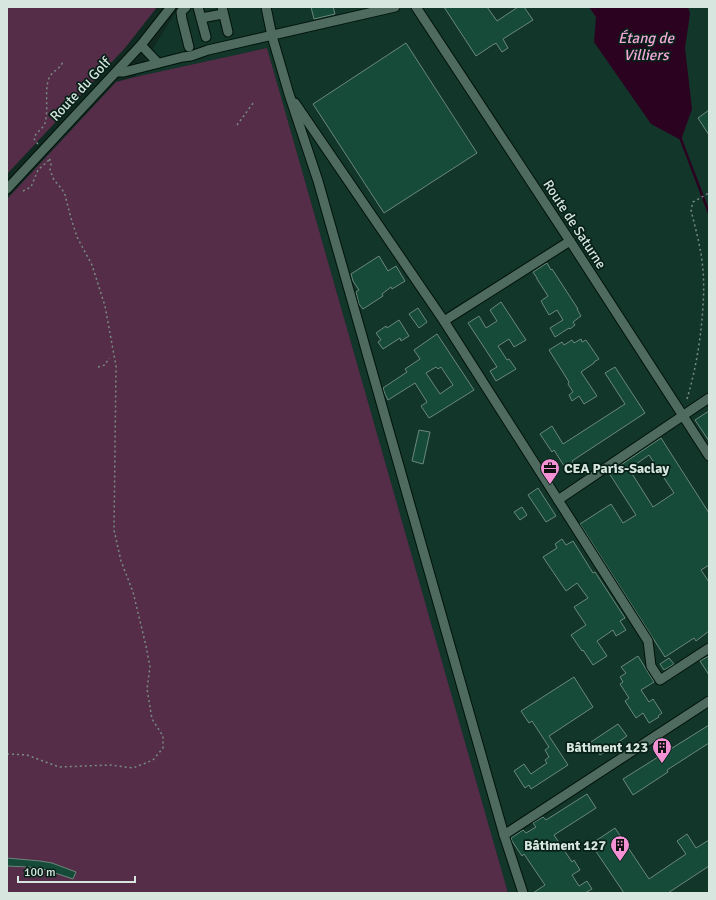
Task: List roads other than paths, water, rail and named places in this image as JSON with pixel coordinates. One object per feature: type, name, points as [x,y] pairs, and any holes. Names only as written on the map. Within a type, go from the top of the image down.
[{"type":"street","name":"Route du Golf","points":[[7,189],[117,72],[141,45],[171,7]]},
{"type":"street","points":[[186,7],[181,12],[189,47]]},
{"type":"street","points":[[198,7],[206,37]]},
{"type":"street","points":[[266,7],[272,36],[288,94],[318,181],[504,835],[523,893]]},
{"type":"street","points":[[117,72],[124,72],[395,7]]},
{"type":"street","name":"Route de Saturne","points":[[416,7],[709,456]]},
{"type":"street","points":[[201,18],[223,10],[228,32]]},
{"type":"street","points":[[141,45],[158,63]]},
{"type":"street","points":[[288,94],[444,321],[648,641],[651,666],[660,680],[709,648]]},
{"type":"street","points":[[444,321],[570,241]]},
{"type":"street","points":[[558,500],[709,398]]},
{"type":"street","points":[[504,835],[709,700]]},
{"type":"water","name":"Étang de Villiers","points":[[589,7],[688,7],[690,14],[685,48],[692,109],[681,140],[651,124],[594,42],[596,17]]},
{"type":"waterway","points":[[680,137],[709,213]]},
{"type":"place","name":"CEA Paris-Saclay","points":[[550,485]]},
{"type":"place","name":"Bâtiment 123","points":[[662,764]]},
{"type":"place","name":"Bâtiment 127","points":[[620,862]]}]
